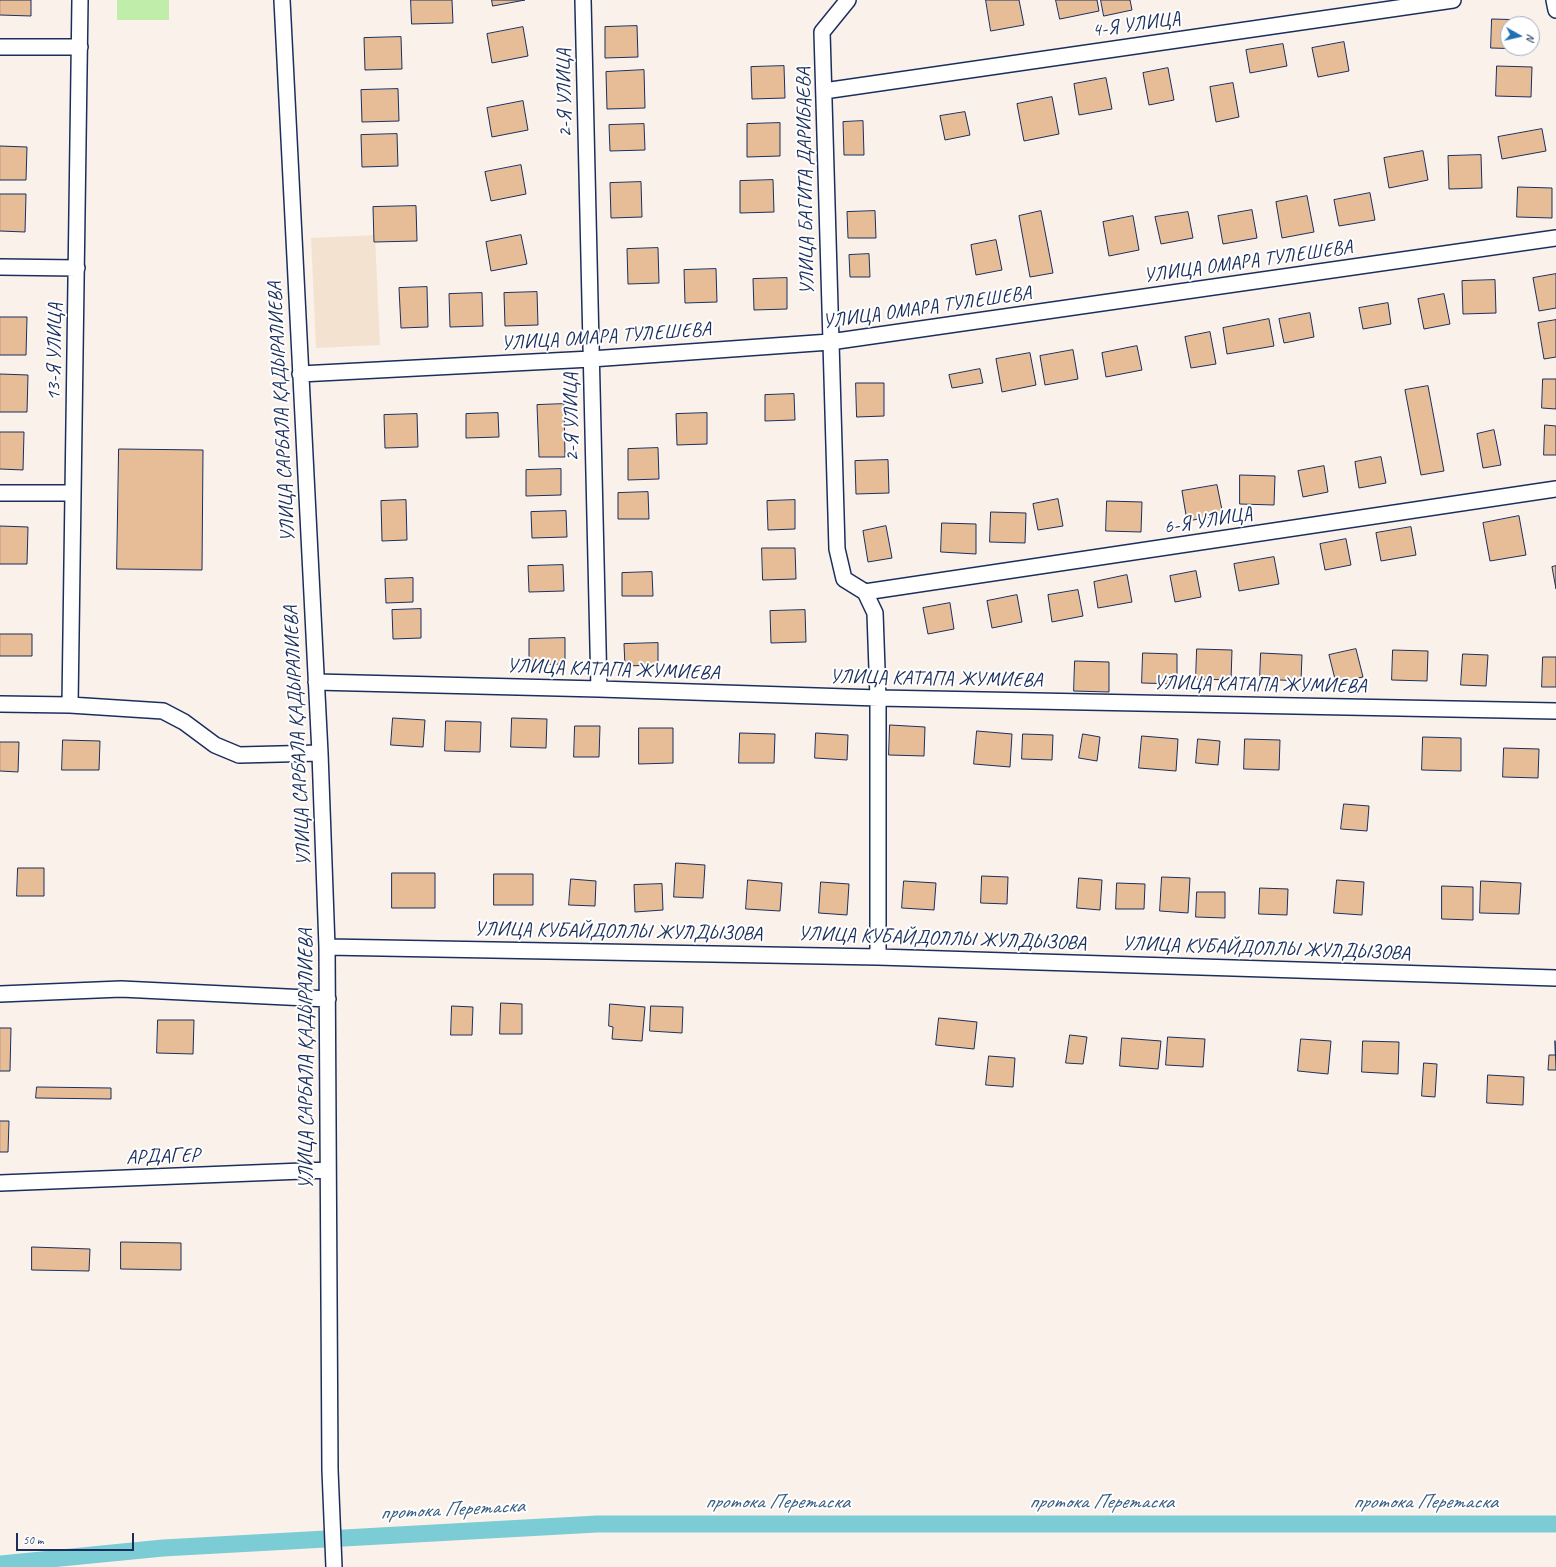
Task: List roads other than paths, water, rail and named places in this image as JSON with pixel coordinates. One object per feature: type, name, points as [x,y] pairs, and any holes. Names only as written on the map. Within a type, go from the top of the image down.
[{"type":"street","name":"13-Я УЛИЦА","points":[[70,705],[80,0]]},
{"type":"street","name":"УЛИЦА САРБАЛА ҚАДЫРАЛИЕВА","points":[[282,0],[320,753],[327,946],[330,1470],[334,1567]]},
{"type":"street","name":"2-Я УЛИЦА","points":[[583,0],[599,689]]},
{"type":"street","name":"УЛИЦА БАГИТА ДАРИБАЕВА","points":[[848,0],[822,32],[830,342],[837,549],[844,579],[865,592]]},
{"type":"street","name":"4-Я УЛИЦА","points":[[824,90],[1453,0]]},
{"type":"street","points":[[1554,0],[1556,10]]},
{"type":"street","points":[[0,46],[80,47]]},
{"type":"street","name":"УЛИЦА ОМАРА ТУЛЕШЕВА","points":[[300,374],[591,359],[830,342],[1556,238]]},
{"type":"street","points":[[0,267],[77,268]]},
{"type":"street","name":"6-Я УЛИЦА","points":[[865,592],[1556,489]]},
{"type":"street","points":[[0,493],[73,493]]},
{"type":"street","points":[[865,592],[874,613],[878,698],[878,957]]},
{"type":"street","name":"УЛИЦА КАТАПА ЖУМИЕВА","points":[[316,682],[878,698],[1556,711]]},
{"type":"street","points":[[0,704],[70,705],[163,711],[184,722],[215,745],[239,754],[320,753]]},
{"type":"street","name":"УЛИЦА КУБАЙДОЛЛЫ ЖУЛДЫЗОВА","points":[[327,946],[878,957],[1556,978]]},
{"type":"street","points":[[0,994],[121,989],[328,999]]},
{"type":"street","name":"АРДАГЕР","points":[[0,1183],[328,1170]]},
{"type":"waterway","name":"протока Перетаска","points":[[0,1564],[163,1548],[597,1524],[1556,1524]]}]
